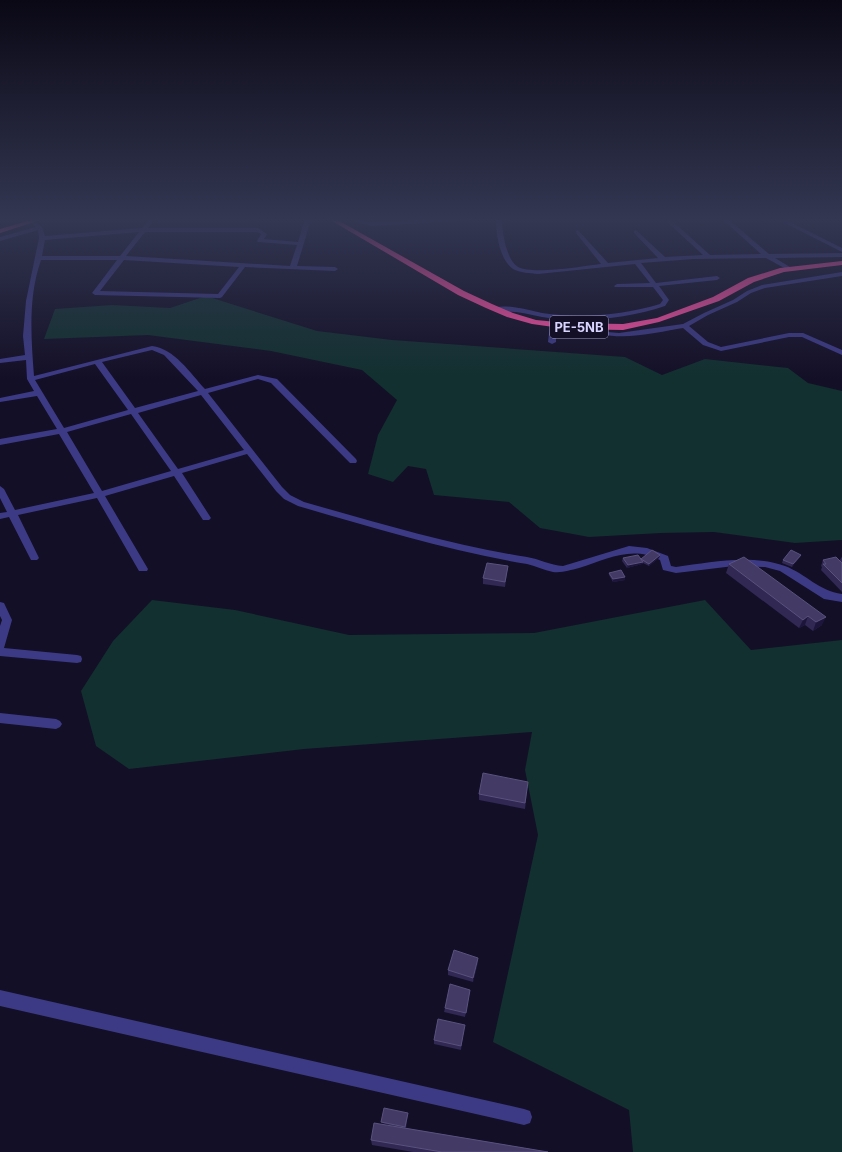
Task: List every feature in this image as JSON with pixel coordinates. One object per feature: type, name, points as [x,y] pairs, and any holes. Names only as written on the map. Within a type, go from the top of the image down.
[{"type":"highway","name":"PE-5NB","points":[[424,272],[461,293],[510,315],[553,325],[592,327],[623,327],[659,320],[690,310],[716,299],[751,280],[776,272]]},
{"type":"street","points":[[34,272],[29,301],[27,336],[31,379],[143,569]]},
{"type":"street","points":[[111,272],[94,294],[220,296],[238,272]]},
{"type":"street","points":[[495,309],[512,308],[563,318],[619,315],[663,305],[666,300],[645,272]]},
{"type":"street","points":[[592,327],[606,334],[619,335],[685,326],[706,314],[735,301],[749,292],[764,286],[842,274]]},
{"type":"street","points":[[617,286],[655,285],[717,278]]},
{"type":"street","points":[[552,342],[553,325]]},
{"type":"street","points":[[685,326],[704,344],[711,348],[721,349],[789,334],[803,335],[842,353]]},
{"type":"street","points":[[31,379],[152,348],[159,349],[167,352],[202,392],[248,451],[287,497],[301,504],[422,539],[506,558],[529,561],[557,570],[629,549],[651,550],[665,558],[667,568],[676,570],[734,563],[765,564],[783,568],[806,584],[828,596],[842,598]]},
{"type":"street","points":[[0,361],[29,356]]},
{"type":"street","points":[[97,361],[178,473],[206,518]]},
{"type":"street","points":[[0,442],[62,431],[258,377],[274,381],[353,461]]},
{"type":"street","points":[[0,400],[39,393]]},
{"type":"street","points":[[0,516],[12,512],[99,495],[178,473],[248,451]]},
{"type":"street","points":[[0,490],[34,558]]},
{"type":"street","points":[[0,606],[8,620],[0,646]]},
{"type":"street","points":[[0,652],[77,659]]},
{"type":"street","points":[[0,718],[56,724]]},
{"type":"street","points":[[0,998],[524,1117]]},
{"type":"green space","points":[[206,296],[317,331],[392,340],[625,357],[662,375],[705,359],[788,368],[808,383],[842,391],[842,540],[795,543],[714,532],[589,537],[540,528],[509,502],[434,495],[426,469],[408,466],[393,482],[368,474],[378,435],[397,400],[362,370],[271,351],[148,335],[44,339],[55,309],[112,305],[170,308]]},
{"type":"green space","points":[[152,600],[235,610],[349,635],[534,633],[705,600],[751,650],[842,640],[842,1152],[633,1152],[629,1110],[493,1042],[538,835],[525,770],[532,732],[304,749],[129,769],[96,746],[81,691],[113,641]]},
{"type":"building","points":[[652,550],[660,555],[649,564],[641,559]]},
{"type":"building","points":[[791,550],[801,555],[793,564],[783,560]]},
{"type":"building","points":[[638,555],[643,562],[628,565],[623,558]]},
{"type":"building","points":[[744,557],[826,617],[816,622],[808,616],[803,620],[729,564]]},
{"type":"building","points":[[836,557],[842,563],[842,583],[823,564],[826,564],[823,560]]},
{"type":"building","points":[[487,563],[508,566],[505,582],[483,578]]},
{"type":"building","points":[[621,570],[625,577],[613,579],[609,573]]},
{"type":"building","points":[[483,773],[528,782],[525,803],[479,794]]},
{"type":"building","points":[[454,950],[478,958],[473,978],[448,970]]},
{"type":"building","points":[[450,984],[470,990],[466,1013],[445,1008]]},
{"type":"building","points":[[438,1019],[465,1025],[461,1046],[434,1040]]},
{"type":"building","points":[[384,1108],[408,1113],[405,1127],[381,1122]]},
{"type":"building","points":[[374,1123],[548,1152],[442,1152],[371,1140]]}]
